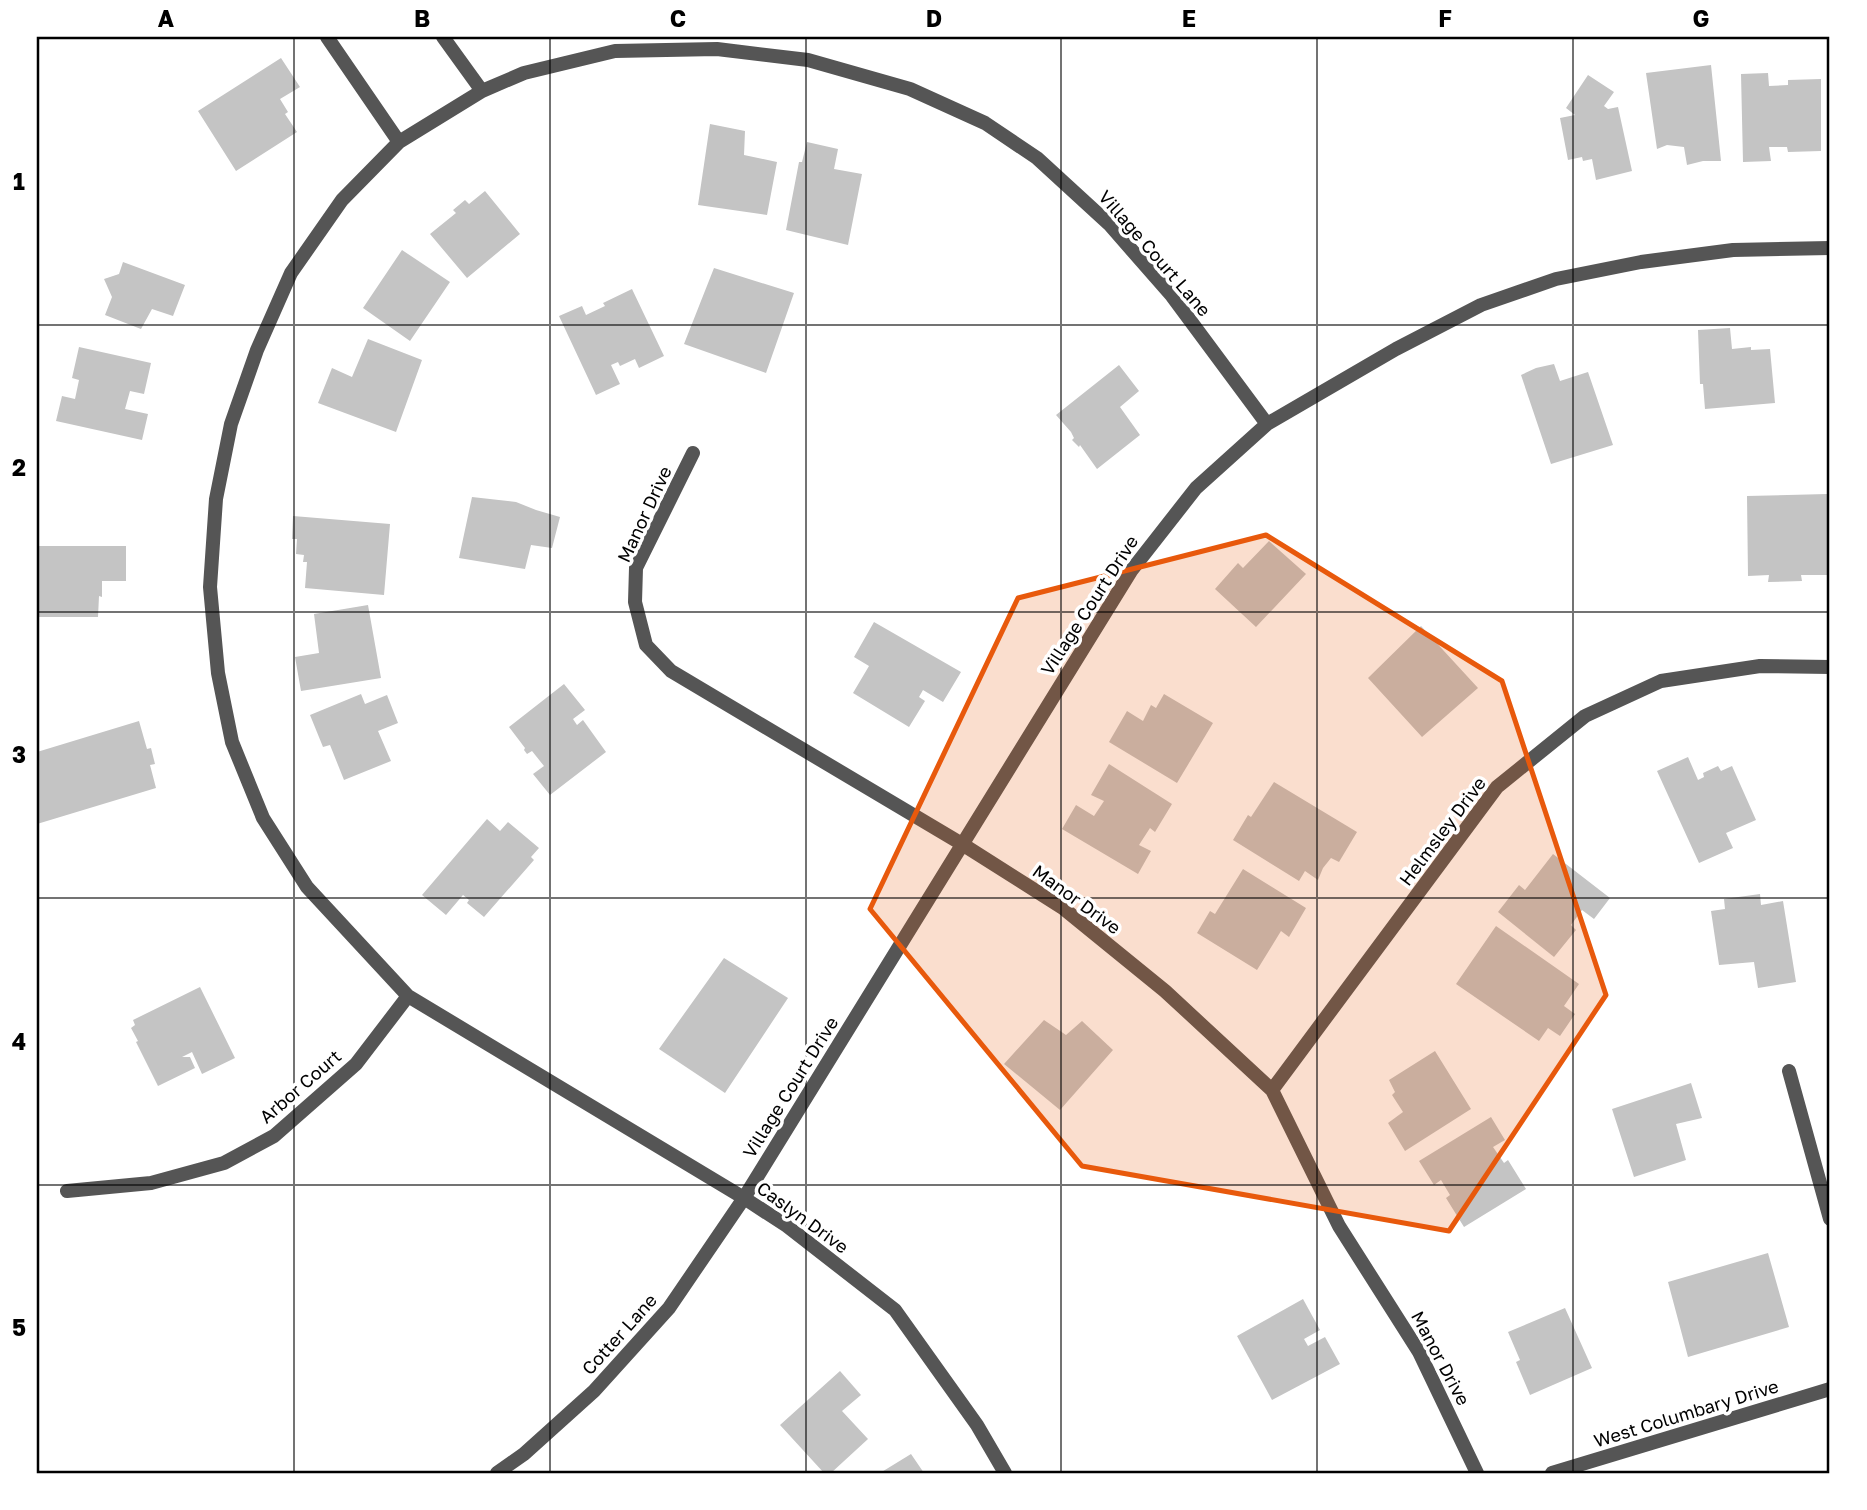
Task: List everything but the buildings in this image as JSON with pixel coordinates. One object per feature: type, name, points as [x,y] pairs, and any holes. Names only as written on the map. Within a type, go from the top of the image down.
[{"type":"street","points":[[327,37],[400,142]]},
{"type":"street","points":[[443,37],[482,91]]},
{"type":"street","name":"Village Court Lane","points":[[408,996],[307,887],[263,818],[232,742],[218,673],[210,587],[216,499],[231,424],[257,350],[291,272],[342,200],[400,142],[482,91],[524,73],[615,51],[716,49],[808,60],[910,89],[985,123],[1037,158],[1109,225],[1172,296],[1267,424]]},
{"type":"street","name":"Village Court Drive","points":[[744,1198],[1131,571],[1196,488],[1267,424],[1396,349],[1481,305],[1556,279],[1641,262],[1733,250],[1830,248]]},
{"type":"street","name":"Manor Drive","points":[[693,453],[636,568],[635,602],[646,645],[671,671],[962,844],[1063,908],[1165,991],[1272,1090],[1339,1226],[1419,1352],[1477,1473]]},
{"type":"street","name":"Helmsley Drive","points":[[1272,1090],[1497,786],[1585,716],[1661,681],[1760,666],[1830,667]]},
{"type":"street","name":"Arbor Court","points":[[67,1191],[151,1183],[224,1163],[274,1136],[356,1064],[408,996]]},
{"type":"street","name":"Caslyn Drive","points":[[408,996],[744,1198],[787,1226],[895,1310],[977,1425],[1005,1473]]},
{"type":"street","points":[[1788,1072],[1830,1219]]},
{"type":"street","name":"Cotter Lane","points":[[497,1473],[524,1454],[594,1391],[632,1350],[669,1308],[744,1198]]},
{"type":"street","name":"West Columbary Drive","points":[[1552,1473],[1830,1389]]},
{"type":"highlighted area","points":[[1266,535],[1502,681],[1606,995],[1449,1231],[1082,1166],[870,909],[1018,598]]}]
